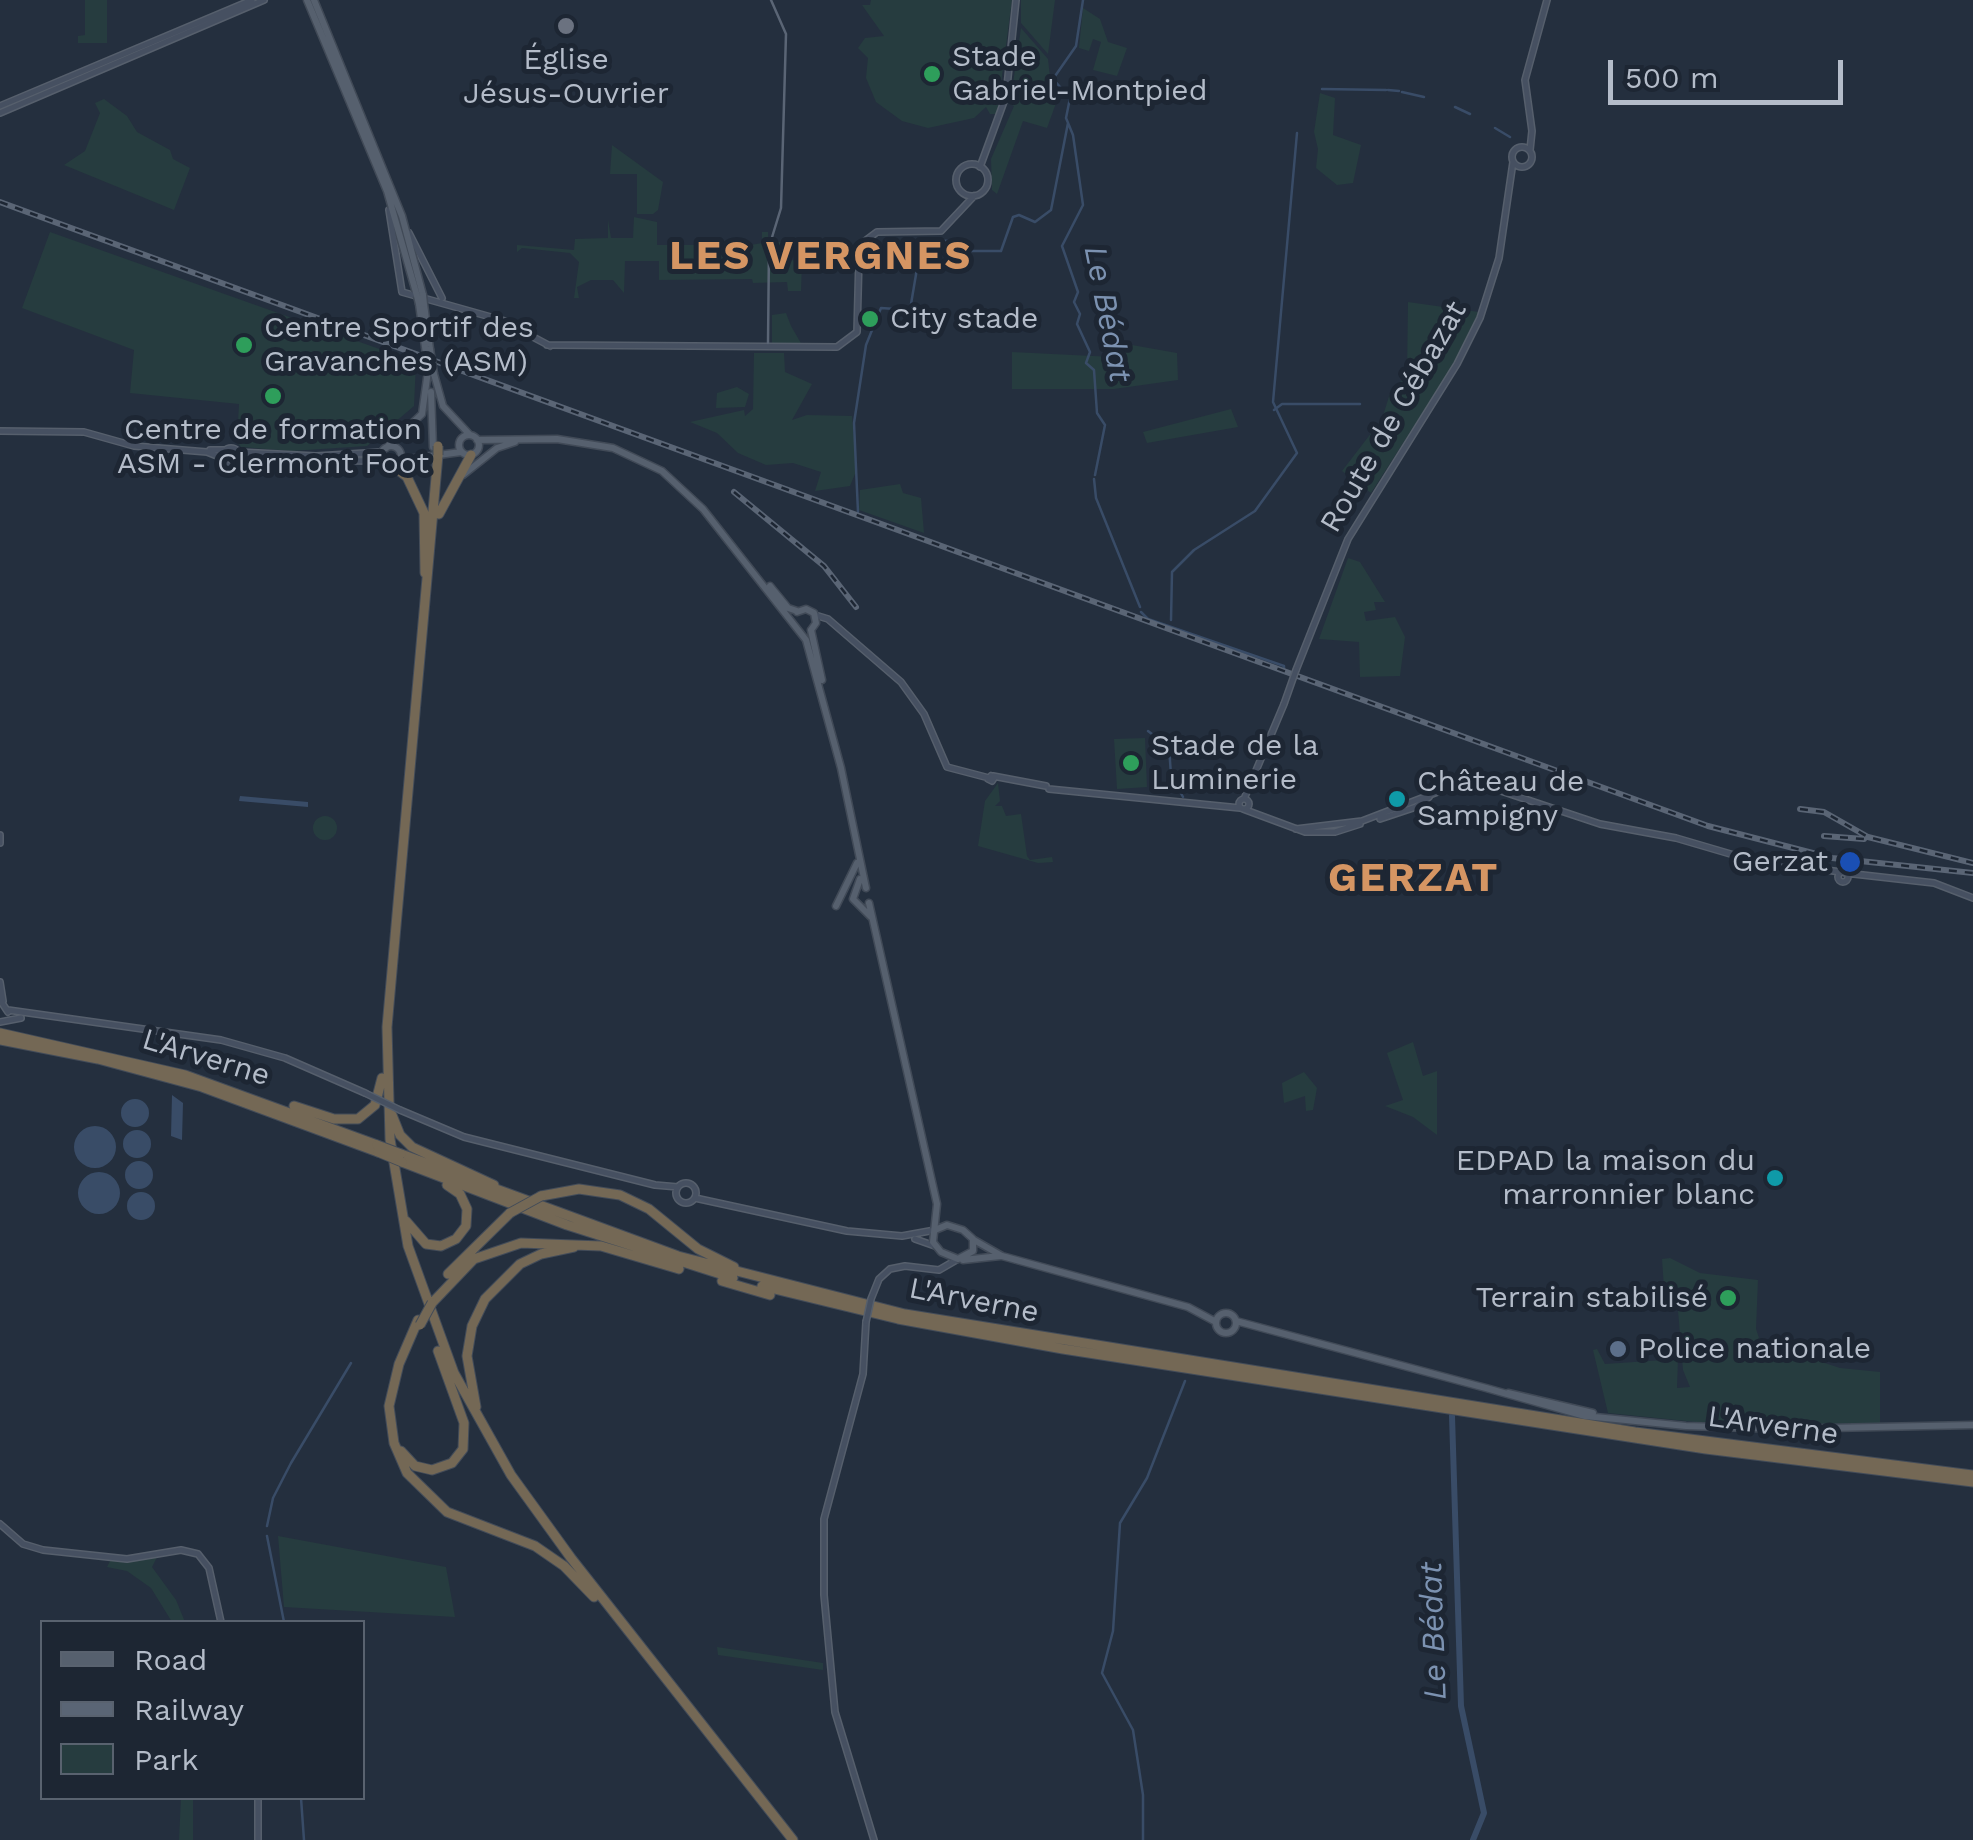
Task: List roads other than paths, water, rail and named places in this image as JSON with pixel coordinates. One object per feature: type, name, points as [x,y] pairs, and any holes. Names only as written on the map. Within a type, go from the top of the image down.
[{"type":"highway","points":[[432,542],[443,501],[467,450]]},
{"type":"highway","points":[[435,451],[432,542],[388,1027],[387,1103],[398,1195],[414,1267],[433,1325],[463,1392],[500,1457],[571,1558],[790,1840]]},
{"type":"highway","points":[[419,1322],[398,1378],[393,1416],[401,1452],[412,1464],[428,1470],[452,1463],[465,1441],[463,1418],[398,1224],[386,1154],[382,1078],[386,974],[435,451]]},
{"type":"highway","points":[[392,462],[407,478],[424,513],[425,576]]},
{"type":"highway","points":[[388,1027],[392,1110],[402,1138],[416,1150],[535,1207]]},
{"type":"highway","name":"L'Arverne","points":[[2,1031],[114,1056],[246,1095],[678,1262],[804,1298],[943,1328],[1654,1442],[1973,1479]]},
{"type":"highway","name":"L'Arverne","points":[[2,1031],[188,1083],[378,1149]]},
{"type":"highway","points":[[246,1095],[352,1120],[373,1109],[382,1078]]},
{"type":"highway","points":[[398,1195],[408,1228],[424,1243],[448,1244],[464,1229],[467,1209],[460,1194],[401,1158]]},
{"type":"highway","name":"L'Arverne","points":[[401,1158],[535,1207],[768,1282],[933,1320],[1666,1437],[1973,1479]]},
{"type":"highway","points":[[594,1596],[542,1550],[438,1507],[407,1473],[392,1436],[390,1406],[398,1364],[419,1322],[464,1255],[510,1213],[541,1196],[579,1189],[620,1195],[649,1210],[706,1254],[768,1282]]},
{"type":"highway","points":[[432,1301],[460,1269],[502,1247],[552,1241],[621,1252],[890,1323],[943,1328]]},
{"type":"highway","points":[[500,1457],[473,1399],[467,1370],[470,1332],[485,1299],[509,1272],[541,1254],[582,1247],[621,1252]]},
{"type":"highway","points":[[438,1350],[496,1460],[594,1596],[790,1840]]},
{"type":"main road","points":[[0,109],[264,0]]},
{"type":"main road","points":[[310,0],[372,154],[421,300]]},
{"type":"main road","points":[[310,0],[404,222],[440,296],[462,310]]},
{"type":"main road","points":[[547,346],[812,348],[837,347],[855,335],[862,248],[872,235],[941,231],[974,196],[983,192],[988,182],[980,167],[1006,96],[1016,0]]},
{"type":"main road","points":[[1532,124],[1522,146],[1514,151],[1513,162],[1521,166],[1531,161],[1532,124],[1526,71],[1547,0]]},
{"type":"main road","points":[[241,9],[250,1]]},
{"type":"main road","points":[[0,109],[250,1]]},
{"type":"main road","points":[[1522,146],[1530,150]]},
{"type":"main road","points":[[372,154],[397,240],[400,290],[411,298],[435,298],[502,320],[547,346],[838,350],[857,337],[863,253],[868,241],[884,232]]},
{"type":"main road","name":"Route de Cébazat","points":[[1244,804],[1348,539],[1457,364],[1480,318],[1499,258],[1513,162]]},
{"type":"main road","points":[[958,212],[960,170],[970,165],[980,167]]},
{"type":"main road","name":"Route de Cébazat","points":[[1509,190],[1521,166]]},
{"type":"main road","points":[[958,188],[974,196]]},
{"type":"main road","points":[[404,222],[428,348],[435,451]]},
{"type":"main road","points":[[798,350],[812,348]]},
{"type":"main road","points":[[431,372],[443,406],[474,438],[574,440],[641,458],[683,488],[796,615],[833,736]]},
{"type":"main road","points":[[384,450],[422,414],[431,372]]},
{"type":"main road","points":[[0,431],[65,430],[118,442],[223,454],[232,448],[239,456],[392,462],[526,439]]},
{"type":"main road","points":[[467,450],[474,438]]},
{"type":"main road","points":[[467,450],[474,438]]},
{"type":"main road","points":[[454,482],[497,448],[526,439]]},
{"type":"main road","points":[[384,450],[392,462]]},
{"type":"main road","points":[[392,462],[399,450]]},
{"type":"main road","points":[[223,454],[230,466],[239,456],[467,450]]},
{"type":"main road","points":[[796,615],[809,609],[814,622],[833,736],[857,842],[862,888],[853,899],[865,904],[871,918],[937,1204],[935,1230],[942,1264],[934,1270]]},
{"type":"main road","points":[[800,630],[814,622],[830,622],[905,687],[924,714],[944,764],[992,778],[1047,787],[1244,804],[1254,813],[1296,829],[1324,831],[1399,812],[1431,795],[1472,782],[1621,829],[1843,876],[1929,882],[1973,898]]},
{"type":"main road","points":[[1513,792],[1579,815]]},
{"type":"main road","points":[[0,834],[0,843]]},
{"type":"main road","points":[[836,906],[857,870],[857,842]]},
{"type":"main road","points":[[862,888],[872,896],[865,904]]},
{"type":"main road","points":[[0,982],[1,1001],[8,1010],[236,1044],[306,1066],[464,1137],[655,1185],[683,1202],[696,1195],[816,1225],[902,1236],[960,1259],[1002,1256]]},
{"type":"main road","points":[[8,1010],[2,1031],[95,1023]]},
{"type":"main road","points":[[655,1185],[690,1183],[696,1195]]},
{"type":"main road","points":[[676,1195],[678,1186]]},
{"type":"main road","points":[[937,1204],[952,1225],[1002,1256],[1203,1313],[1217,1319],[1223,1333],[1236,1324],[1252,1326],[1585,1416],[1745,1430],[1973,1425]]},
{"type":"main road","points":[[902,1236],[952,1225]]},
{"type":"main road","points":[[874,1840],[835,1712],[824,1594],[824,1519],[863,1374],[866,1322],[879,1279],[890,1269],[908,1266],[934,1270],[960,1259],[973,1251],[973,1239]]},
{"type":"main road","points":[[1217,1319],[1228,1313],[1236,1324]]},
{"type":"main road","points":[[0,1524],[23,1544],[43,1550],[127,1558],[181,1550],[198,1554],[208,1568],[221,1620]]},
{"type":"main road","points":[[258,1800],[258,1840]]},
{"type":"water","points":[[240,796],[308,802],[308,807],[239,801]]},
{"type":"water","points":[[172,1095],[183,1103],[182,1140],[171,1136]]},
{"type":"water","points":[[135,1099],[145,1103],[149,1113],[145,1123],[135,1127],[125,1123],[121,1113],[125,1103]]},
{"type":"water","points":[[95,1126],[110,1132],[116,1147],[110,1162],[95,1168],[80,1162],[74,1147],[80,1132]]},
{"type":"water","points":[[137,1130],[147,1134],[151,1144],[147,1154],[137,1158],[127,1154],[123,1144],[127,1134]]},
{"type":"water","points":[[139,1161],[149,1165],[153,1175],[149,1185],[139,1189],[129,1185],[125,1175],[129,1165]]},
{"type":"water","points":[[99,1172],[114,1178],[120,1193],[114,1208],[99,1214],[84,1208],[78,1193],[84,1178]]},
{"type":"water","points":[[141,1192],[151,1196],[155,1206],[151,1216],[141,1220],[131,1216],[127,1206],[131,1196]]},
{"type":"waterway","name":"Le Bédat","points":[[1083,0],[1076,46],[1053,79],[1070,98],[1066,118],[1073,135],[1083,205],[1062,246],[1078,292],[1074,302],[1080,314],[1077,324],[1090,352],[1086,363],[1094,370],[1097,413],[1105,425],[1095,475]]},
{"type":"waterway","points":[[1322,89],[1386,90]]},
{"type":"waterway","points":[[1388,90],[1399,91]]},
{"type":"waterway","points":[[1402,92],[1424,97]]},
{"type":"waterway","points":[[1455,107],[1470,114]]},
{"type":"waterway","points":[[858,512],[854,423],[866,345],[881,308],[910,310],[922,239],[961,242],[968,251],[1001,251],[1013,217],[1019,215],[1035,222],[1051,210],[1068,123]]},
{"type":"waterway","points":[[1495,128],[1510,137]]},
{"type":"waterway","points":[[1171,620],[1172,572],[1194,550],[1255,511],[1297,453],[1273,402],[1297,133]]},
{"type":"waterway","points":[[1274,410],[1282,404],[1360,404]]},
{"type":"waterway","name":"Le Bédat","points":[[1094,479],[1096,498],[1140,607]]},
{"type":"waterway","name":"Le Bédat","points":[[1141,612],[1148,619],[1284,666],[1284,670]]},
{"type":"waterway","points":[[1148,731],[1169,747],[1171,775],[1183,797]]},
{"type":"waterway","points":[[267,1526],[273,1498],[291,1463],[351,1363]]},
{"type":"waterway","points":[[1143,1840],[1143,1795],[1133,1730],[1102,1673],[1113,1631],[1120,1523],[1147,1478],[1185,1381]]},
{"type":"waterway","name":"Le Bédat","points":[[1452,1416],[1461,1706],[1484,1813],[1473,1840]]},
{"type":"waterway","points":[[267,1536],[284,1620]]},
{"type":"waterway","points":[[301,1800],[304,1840]]},
{"type":"tram line","points":[[768,343],[769,247],[781,208],[786,34],[771,0]]},
{"type":"railway","points":[[0,202],[1708,826],[1832,858],[1973,873]]},
{"type":"railway","points":[[734,492],[824,566],[856,607]]},
{"type":"railway","points":[[1800,809],[1824,812],[1868,837],[1973,863]]},
{"type":"railway","points":[[1824,836],[1864,839]]},
{"type":"place","name":"Église Jésus-Ouvrier","points":[[566,26]]},
{"type":"place","name":"Stade Gabriel-Montpied","points":[[932,74]]},
{"type":"place","name":"City stade","points":[[870,319]]},
{"type":"place","name":"Centre Sportif des Gravanches (ASM)","points":[[244,345]]},
{"type":"place","name":"Centre de formation ASM - Clermont Foot","points":[[273,396]]},
{"type":"place","name":"Stade de la Luminerie","points":[[1131,763]]},
{"type":"place","name":"Château de Sampigny","points":[[1397,799]]},
{"type":"place","name":"Gerzat","points":[[1850,862]]},
{"type":"place","name":"EDPAD la maison du marronnier blanc","points":[[1775,1178]]},
{"type":"place","name":"Terrain stabilisé","points":[[1728,1298]]},
{"type":"place","name":"Police nationale","points":[[1618,1349]]},
{"type":"district","name":"LES VERGNES","points":[[821,257]]},
{"type":"district","name":"GERZAT","points":[[1414,879]]}]
